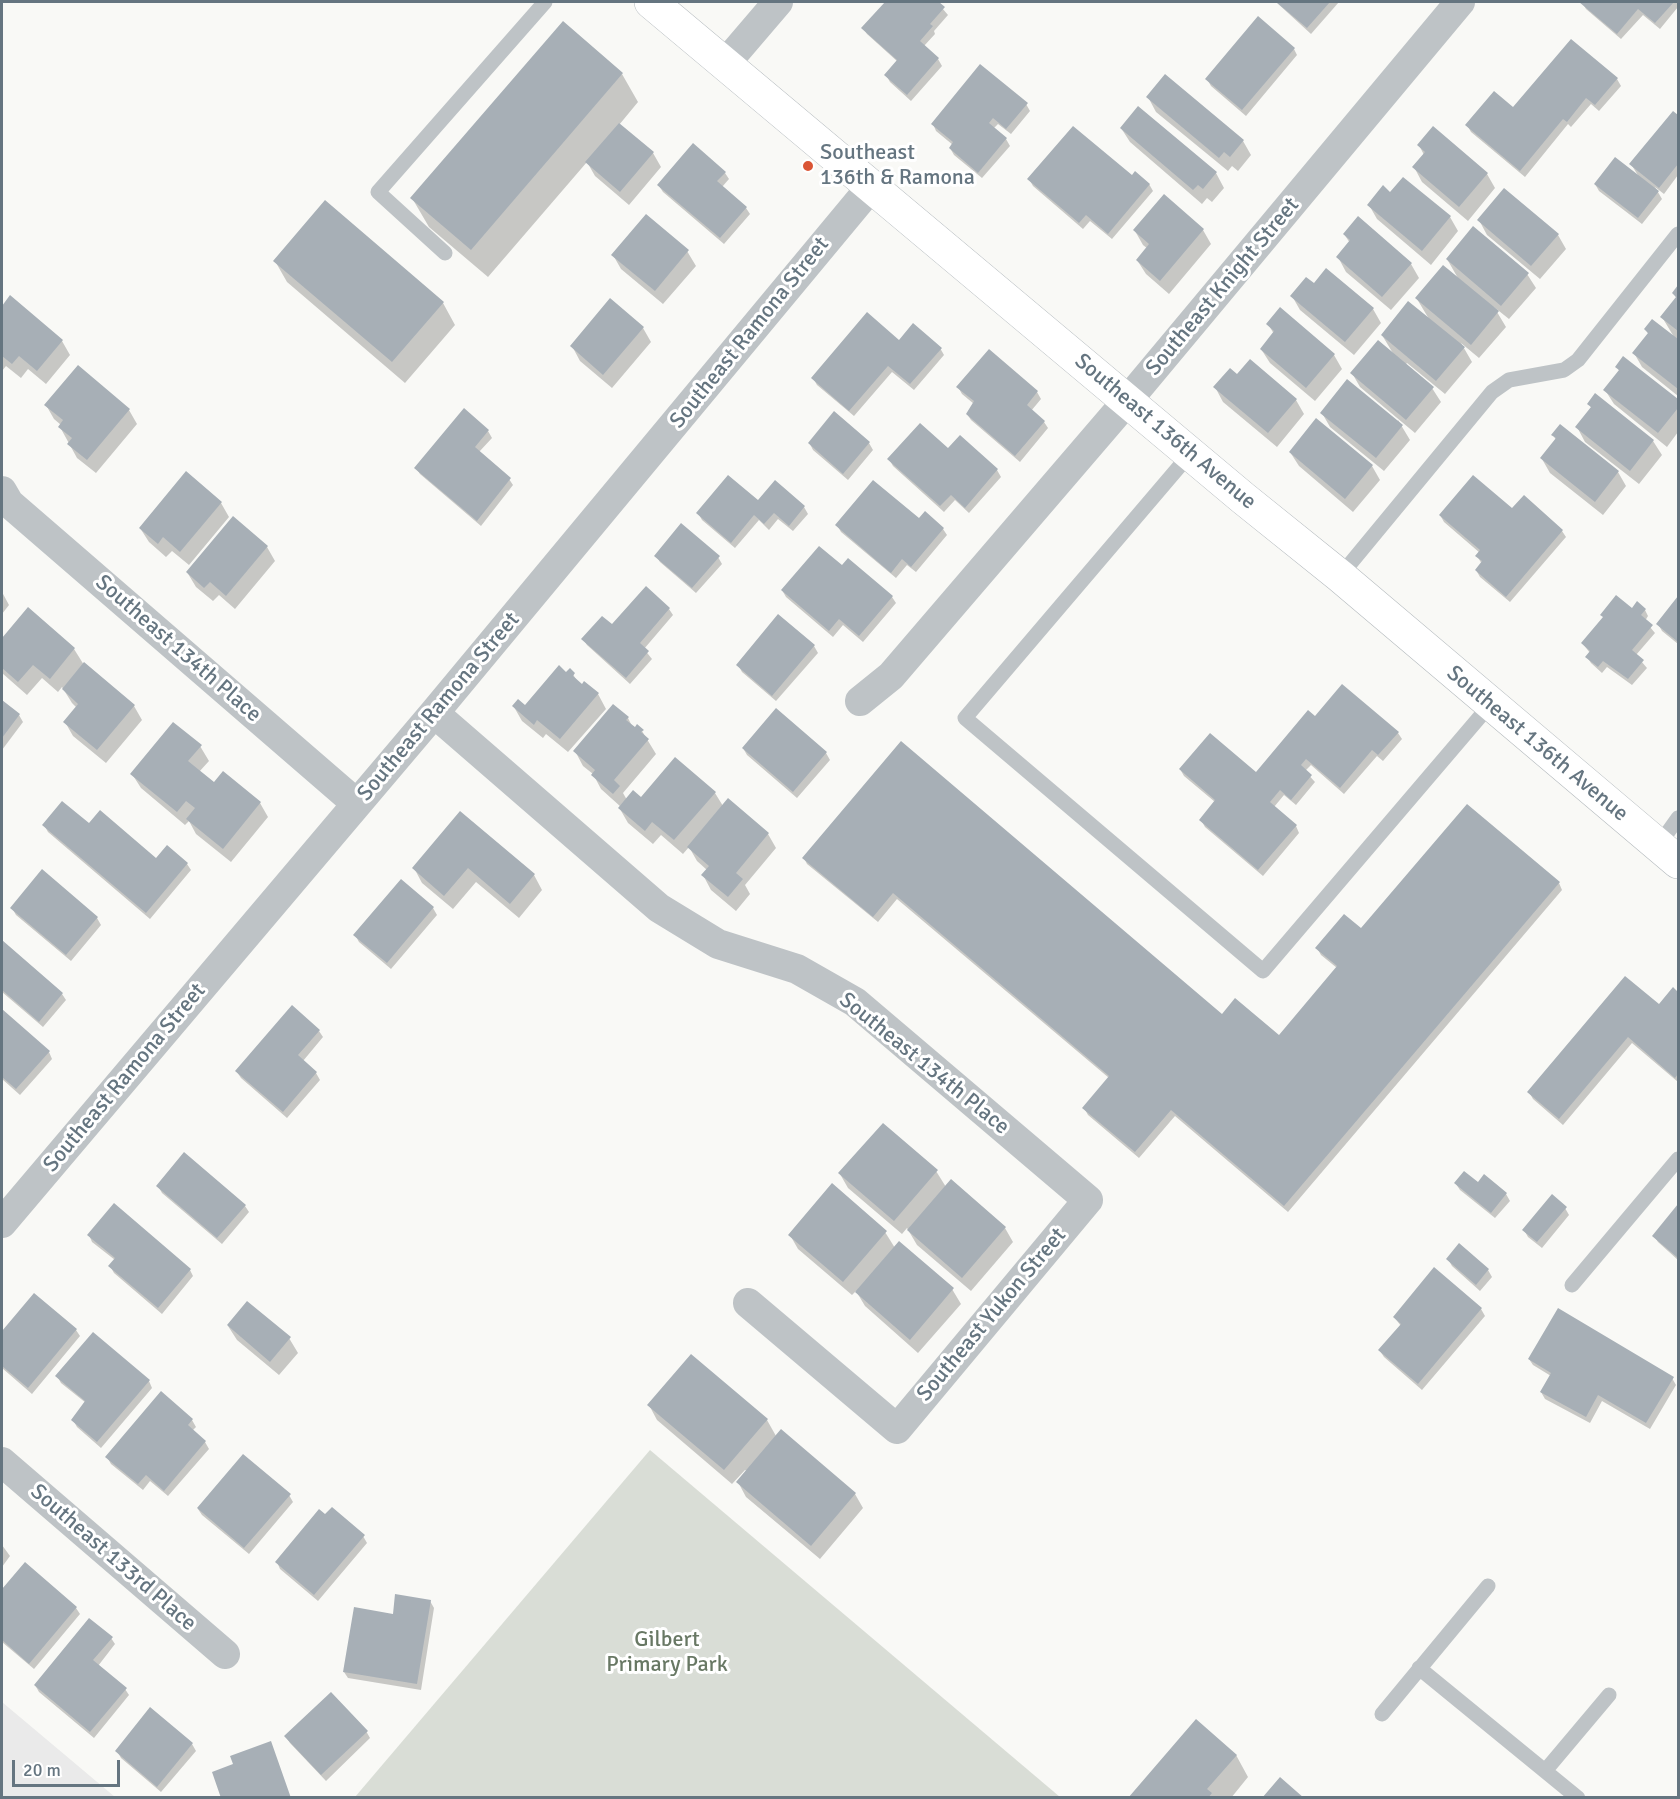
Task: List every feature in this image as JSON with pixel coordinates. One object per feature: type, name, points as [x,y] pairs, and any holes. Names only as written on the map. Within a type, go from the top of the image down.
[{"type":"street","name":"Southeast 136th Avenue","points":[[651,2],[1190,454],[1340,576],[1668,854]]},
{"type":"street","points":[[725,64],[778,2]]},
{"type":"street","name":"Southeast Knight Street","points":[[860,701],[891,676],[1127,401],[1460,2]]},
{"type":"street","name":"Southeast Ramona Street","points":[[2,1223],[12,1190],[357,804],[871,187]]},
{"type":"street","name":"Southeast 134th Place","points":[[2,491],[9,503],[357,804]]},
{"type":"street","name":"Southeast 134th Place","points":[[434,713],[659,908],[718,944],[797,969],[855,1002],[1088,1200]]},
{"type":"street","name":"Southeast Yukon Street","points":[[748,1303],[897,1430],[1088,1200]]},
{"type":"street","name":"Southeast 133rd Place","points":[[2,1462],[225,1654]]},
{"type":"lane","points":[[445,253],[378,192],[545,2]]},
{"type":"lane","points":[[1340,576],[1492,392],[1509,380],[1564,370],[1578,360],[1678,234]]},
{"type":"lane","points":[[1190,454],[965,718],[1263,971],[1490,705]]},
{"type":"lane","points":[[1668,854],[1678,818]]},
{"type":"lane","points":[[1572,1285],[1678,1159]]},
{"type":"lane","points":[[1382,1714],[1488,1586]]},
{"type":"lane","points":[[1419,1668],[1578,1797]]},
{"type":"lane","points":[[1545,1771],[1609,1695]]},
{"type":"shaded area","points":[[2,1702],[115,1797],[2,1797]]},
{"type":"green space","name":"Gilbert Primary Park","points":[[650,1450],[1060,1797],[355,1797]]},
{"type":"building","points":[[885,2],[939,2],[945,7],[930,24],[933,26],[920,41],[939,58],[907,95],[884,75],[897,60],[861,28]]},
{"type":"building","points":[[1276,2],[1330,2],[1307,28]]},
{"type":"building","points":[[1579,2],[1674,2],[1655,23],[1638,9],[1617,34]]},
{"type":"building","points":[[1258,16],[1295,48],[1242,110],[1205,79]]},
{"type":"building","points":[[563,21],[623,73],[471,250],[410,198]]},
{"type":"building","points":[[1571,39],[1618,78],[1595,105],[1586,98],[1567,122],[1563,119],[1520,171],[1465,125],[1494,91],[1513,107]]},
{"type":"building","points":[[980,64],[1028,103],[1006,129],[993,118],[989,123],[1007,138],[978,173],[949,148],[953,142],[931,124]]},
{"type":"building","points":[[1165,74],[1244,140],[1230,157],[1224,152],[1219,158],[1146,97]]},
{"type":"building","points":[[1138,106],[1217,172],[1203,189],[1198,185],[1193,190],[1120,128]]},
{"type":"building","points":[[1673,111],[1678,115],[1678,164],[1659,188],[1629,164]]},
{"type":"building","points":[[619,123],[654,152],[620,192],[585,162]]},
{"type":"building","points":[[1073,126],[1132,175],[1135,171],[1150,184],[1108,234],[1086,215],[1079,223],[1027,179]]},
{"type":"building","points":[[1433,126],[1488,173],[1459,207],[1412,167],[1425,152],[1417,145]]},
{"type":"building","points":[[693,143],[726,172],[717,181],[747,207],[720,238],[657,185]]},
{"type":"building","points":[[1615,157],[1659,191],[1638,218],[1594,184]]},
{"type":"building","points":[[1403,177],[1451,216],[1422,251],[1367,205],[1383,185],[1390,192]]},
{"type":"building","points":[[1504,188],[1559,234],[1531,266],[1477,220]]},
{"type":"building","points":[[1164,194],[1204,229],[1160,281],[1136,260],[1149,244],[1133,230]]},
{"type":"building","points":[[325,200],[444,302],[392,362],[273,261]]},
{"type":"building","points":[[646,214],[689,250],[655,291],[611,255]]},
{"type":"building","points":[[1358,216],[1412,263],[1382,297],[1336,257],[1350,240],[1343,234]]},
{"type":"building","points":[[1473,226],[1529,273],[1501,306],[1446,259]]},
{"type":"building","points":[[1443,265],[1499,311],[1471,345],[1415,298]]},
{"type":"building","points":[[1326,268],[1374,308],[1345,342],[1290,296],[1306,277],[1314,283]]},
{"type":"building","points":[[1678,285],[1678,331],[1660,317],[1676,297],[1672,293]]},
{"type":"building","points":[[10,295],[63,340],[37,371],[19,356],[12,364],[2,356],[2,306]]},
{"type":"building","points":[[610,298],[644,327],[603,375],[570,346]]},
{"type":"building","points":[[1408,301],[1465,347],[1436,381],[1381,335]]},
{"type":"building","points":[[1280,307],[1335,354],[1306,388],[1260,349],[1274,331],[1266,324]]},
{"type":"building","points":[[867,312],[899,340],[913,323],[942,348],[910,384],[888,366],[849,411],[811,378]]},
{"type":"building","points":[[1652,319],[1678,339],[1678,389],[1632,353],[1648,333],[1644,329]]},
{"type":"building","points":[[1378,340],[1434,387],[1406,420],[1350,373]]},
{"type":"building","points":[[989,349],[1038,391],[1027,405],[1045,421],[1015,456],[966,414],[974,401],[956,387]]},
{"type":"building","points":[[1623,356],[1678,399],[1678,408],[1658,433],[1603,390],[1619,370],[1615,367]]},
{"type":"building","points":[[1250,359],[1297,399],[1268,433],[1213,387],[1230,368],[1237,374]]},
{"type":"building","points":[[78,365],[130,409],[87,460],[67,444],[72,438],[58,427],[63,420],[44,405]]},
{"type":"building","points":[[1347,379],[1403,425],[1376,458],[1320,413]]},
{"type":"building","points":[[1595,393],[1654,440],[1630,471],[1575,427],[1591,407],[1587,404]]},
{"type":"building","points":[[464,408],[489,430],[475,447],[511,478],[477,521],[414,468]]},
{"type":"building","points":[[834,411],[870,442],[843,474],[808,443]]},
{"type":"building","points":[[1316,418],[1373,465],[1345,499],[1289,452]]},
{"type":"building","points":[[920,423],[948,448],[960,435],[998,469],[965,508],[951,495],[940,506],[887,459]]},
{"type":"building","points":[[1560,424],[1619,471],[1595,502],[1540,458],[1556,438],[1551,435]]},
{"type":"building","points":[[186,471],[222,502],[180,552],[163,537],[158,544],[139,528]]},
{"type":"building","points":[[728,475],[758,500],[775,480],[805,506],[789,526],[774,513],[764,524],[754,515],[731,543],[696,513]]},
{"type":"building","points":[[1473,475],[1512,508],[1524,495],[1563,530],[1506,597],[1475,570],[1482,561],[1475,556],[1480,550],[1439,515]]},
{"type":"building","points":[[873,480],[919,518],[925,511],[944,528],[911,567],[902,559],[891,573],[835,525]]},
{"type":"building","points":[[233,516],[268,546],[226,596],[210,582],[204,588],[186,572]]},
{"type":"building","points":[[681,523],[720,556],[692,588],[654,556]]},
{"type":"building","points":[[819,546],[842,565],[848,558],[893,596],[859,636],[839,619],[829,631],[781,590]]},
{"type":"building","points":[[646,586],[670,608],[640,643],[649,651],[626,678],[581,639],[602,616],[612,624]]},
{"type":"building","points":[[1616,595],[1632,608],[1637,601],[1646,609],[1641,615],[1653,625],[1632,650],[1644,660],[1628,679],[1603,661],[1598,667],[1585,657],[1590,651],[1581,643],[1603,617],[1600,615]]},
{"type":"building","points":[[1678,596],[1678,642],[1656,624]]},
{"type":"building","points":[[28,607],[75,648],[50,679],[33,665],[18,682],[2,668],[2,638]]},
{"type":"building","points":[[778,614],[815,645],[772,696],[736,665]]},
{"type":"building","points":[[84,662],[135,705],[97,750],[63,722],[78,704],[62,689]]},
{"type":"building","points":[[559,665],[566,672],[570,668],[575,673],[573,676],[582,684],[584,681],[599,693],[560,739],[537,720],[534,725],[512,706],[518,699],[525,705]]},
{"type":"building","points":[[1342,684],[1399,732],[1378,755],[1372,750],[1340,788],[1306,759],[1301,765],[1312,775],[1291,800],[1280,790],[1270,802],[1297,825],[1258,870],[1199,820],[1215,800],[1179,769],[1210,733],[1256,772],[1308,710],[1315,716]]},
{"type":"building","points":[[2,700],[20,714],[2,738]]},
{"type":"building","points":[[613,704],[629,717],[626,720],[635,727],[637,724],[644,730],[641,732],[649,739],[614,780],[620,786],[613,794],[591,775],[595,770],[573,751]]},
{"type":"building","points":[[776,708],[827,752],[793,792],[742,748]]},
{"type":"building","points":[[173,722],[202,745],[188,761],[214,782],[223,771],[261,802],[223,849],[186,819],[195,808],[186,801],[177,812],[130,774]]},
{"type":"building","points":[[901,741],[1222,1014],[1235,998],[1279,1035],[1337,966],[1315,948],[1344,914],[1361,928],[1467,804],[1560,882],[1284,1206],[1171,1110],[1135,1152],[1082,1108],[1109,1076],[893,893],[873,917],[802,858]]},
{"type":"building","points":[[675,757],[716,792],[674,840],[652,822],[645,831],[618,808],[633,790],[641,797]]},
{"type":"building","points":[[728,798],[769,833],[736,873],[743,879],[728,897],[701,875],[709,866],[687,847]]},
{"type":"building","points":[[62,801],[89,823],[100,810],[156,858],[167,845],[188,863],[146,913],[42,825]]},
{"type":"building","points":[[460,811],[535,874],[510,904],[468,868],[444,896],[412,868]]},
{"type":"building","points":[[42,869],[98,917],[66,955],[10,908]]},
{"type":"building","points":[[401,879],[434,907],[387,963],[353,935]]},
{"type":"building","points":[[2,940],[63,993],[39,1022],[2,990]]},
{"type":"building","points":[[1625,976],[1659,1004],[1673,987],[1678,992],[1678,1074],[1675,1078],[1628,1037],[1559,1119],[1527,1092]]},
{"type":"building","points":[[292,1005],[320,1030],[298,1055],[317,1072],[283,1112],[235,1071]]},
{"type":"building","points":[[2,1009],[50,1051],[16,1089],[2,1077]]},
{"type":"building","points":[[883,1123],[938,1170],[894,1221],[838,1173]]},
{"type":"building","points":[[184,1152],[246,1205],[217,1238],[156,1186]]},
{"type":"building","points":[[1464,1171],[1478,1182],[1484,1174],[1507,1193],[1491,1213],[1454,1183]]},
{"type":"building","points":[[951,1179],[1006,1227],[962,1278],[907,1230]]},
{"type":"building","points":[[832,1183],[887,1231],[843,1282],[788,1235]]},
{"type":"building","points":[[1552,1194],[1567,1207],[1537,1242],[1522,1230]]},
{"type":"building","points":[[114,1203],[191,1269],[158,1308],[108,1266],[115,1258],[87,1235]]},
{"type":"building","points":[[1678,1204],[1678,1258],[1652,1236]]},
{"type":"building","points":[[899,1241],[954,1288],[910,1340],[855,1292]]},
{"type":"building","points":[[1459,1243],[1489,1269],[1476,1285],[1446,1259]]},
{"type":"building","points":[[1434,1267],[1482,1308],[1418,1384],[1378,1350],[1401,1324],[1393,1317]]},
{"type":"building","points":[[34,1293],[77,1329],[28,1388],[2,1366],[2,1331]]},
{"type":"building","points":[[247,1301],[291,1337],[270,1362],[227,1325]]},
{"type":"building","points":[[1558,1308],[1674,1377],[1646,1423],[1598,1395],[1586,1417],[1540,1392],[1551,1373],[1528,1359]]},
{"type":"building","points":[[93,1332],[150,1380],[97,1442],[71,1420],[85,1401],[55,1376]]},
{"type":"building","points":[[691,1354],[768,1419],[724,1470],[647,1405]]},
{"type":"building","points":[[161,1391],[193,1419],[188,1425],[206,1441],[164,1491],[146,1475],[138,1484],[105,1457]]},
{"type":"building","points":[[781,1429],[856,1493],[811,1546],[736,1482]]},
{"type":"building","points":[[243,1454],[291,1494],[244,1548],[197,1508]]},
{"type":"building","points":[[332,1507],[365,1535],[314,1595],[275,1562],[319,1509],[325,1514]]},
{"type":"building","points":[[25,1562],[77,1607],[29,1664],[2,1640],[2,1589]]},
{"type":"building","points":[[395,1594],[431,1600],[417,1684],[343,1672],[354,1607],[393,1614]]},
{"type":"building","points":[[89,1618],[113,1637],[93,1660],[127,1688],[90,1732],[34,1685]]},
{"type":"building","points":[[331,1692],[368,1731],[321,1775],[284,1736]]},
{"type":"building","points":[[150,1707],[193,1743],[157,1787],[115,1751]]},
{"type":"building","points":[[1196,1719],[1237,1755],[1207,1789],[1212,1793],[1208,1798],[1128,1798]]},
{"type":"building","points":[[271,1741],[291,1798],[221,1798],[212,1772],[233,1764],[230,1756]]},
{"type":"building","points":[[1280,1777],[1304,1798],[1262,1798]]},
{"type":"place","name":"Southeast 136th & Ramona","points":[[808,166]]}]
